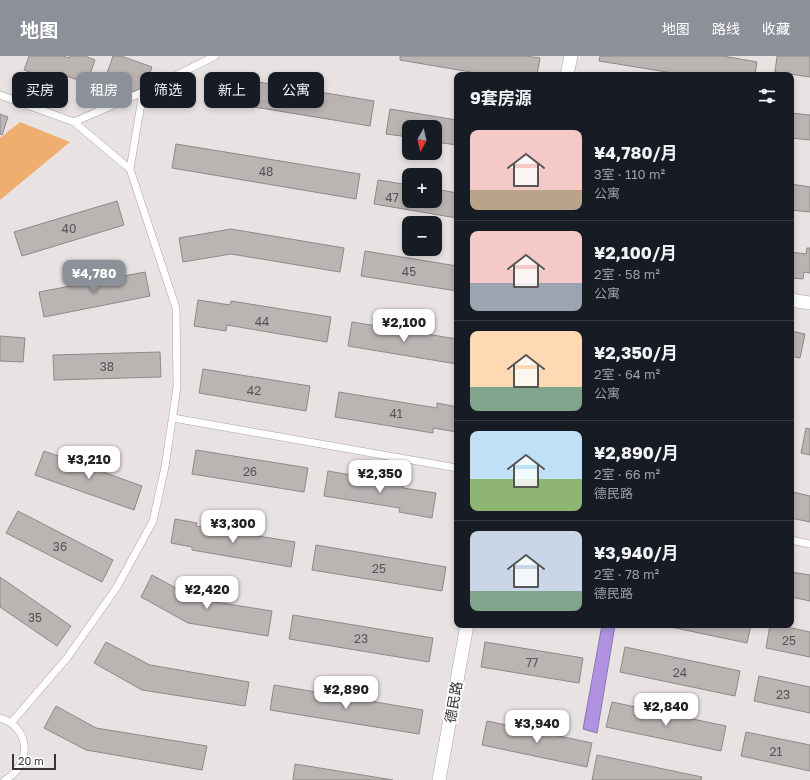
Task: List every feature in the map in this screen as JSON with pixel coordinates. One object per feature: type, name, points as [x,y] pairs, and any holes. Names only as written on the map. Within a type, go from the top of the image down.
[{"type":"street","points":[[568,72],[571,56]]},
{"type":"street","points":[[794,300],[810,303]]},
{"type":"street","name":"德民路","points":[[439,780],[466,628]]},
{"type":"lane","points":[[183,72],[215,56]]},
{"type":"lane","points":[[74,122],[140,93]]},
{"type":"lane","points":[[0,95],[74,122],[130,169]]},
{"type":"lane","points":[[11,724],[67,658],[117,588],[154,521],[165,467],[177,387],[176,308],[130,169],[140,108]]},
{"type":"lane","points":[[173,418],[454,467]]},
{"type":"lane","points":[[794,541],[810,544]]},
{"type":"lane","points":[[0,718],[11,724],[21,735],[24,750],[23,760],[19,769],[5,780]]},
{"type":"shaded area","points":[[20,122],[70,142],[0,200],[0,138]]},
{"type":"shaded area","points":[[601,628],[614,628],[597,733],[583,729]]},
{"type":"building","points":[[29,56],[63,56],[69,58],[70,56],[85,56],[95,60],[91,72],[76,72],[76,79],[68,77],[68,72],[30,72],[24,70]]},
{"type":"building","points":[[113,56],[121,56],[152,67],[150,72],[140,72],[140,89],[132,92],[132,72],[108,72]]},
{"type":"building","points":[[400,56],[526,56],[540,58],[538,72],[470,72],[400,60]]},
{"type":"building","points":[[600,56],[723,56],[757,62],[755,72],[667,72],[599,61]]},
{"type":"building","points":[[777,56],[810,56],[810,77],[794,75],[794,72],[775,72]]},
{"type":"building","points":[[260,82],[268,84],[268,108],[324,108],[324,93],[374,101],[370,126],[260,108]]},
{"type":"building","points":[[390,109],[454,120],[454,145],[442,143],[442,120],[402,120],[402,136],[386,134]]},
{"type":"building","points":[[794,113],[810,115],[810,140],[794,138]]},
{"type":"building","points":[[0,114],[8,117],[2,135],[0,134]]},
{"type":"building","points":[[176,144],[360,174],[356,199],[172,168]]},
{"type":"building","points":[[378,180],[402,184],[402,208],[442,208],[442,190],[454,192],[454,217],[374,204]]},
{"type":"building","points":[[794,184],[810,187],[810,212],[794,210]]},
{"type":"building","points":[[117,201],[124,225],[22,256],[14,232]]},
{"type":"building","points":[[231,229],[344,248],[340,272],[231,254],[183,262],[179,238]]},
{"type":"building","points":[[807,248],[810,248],[810,273],[804,272],[803,279],[794,278],[794,252],[806,254]]},
{"type":"building","points":[[365,251],[454,266],[454,291],[361,276]]},
{"type":"building","points":[[145,272],[150,296],[44,317],[39,292]]},
{"type":"building","points":[[198,300],[230,305],[231,301],[331,317],[327,342],[227,325],[226,331],[194,326]]},
{"type":"building","points":[[352,322],[454,339],[454,364],[348,346]]},
{"type":"building","points":[[794,332],[805,334],[800,358],[794,357]]},
{"type":"building","points":[[0,336],[25,338],[23,362],[0,361]]},
{"type":"building","points":[[160,352],[161,377],[54,380],[53,355]]},
{"type":"building","points":[[203,369],[310,386],[306,411],[199,393]]},
{"type":"building","points":[[339,392],[437,408],[437,403],[454,406],[454,432],[433,428],[433,433],[335,417]]},
{"type":"building","points":[[806,428],[810,429],[810,455],[801,453]]},
{"type":"building","points":[[196,450],[308,468],[304,492],[192,474]]},
{"type":"building","points":[[44,451],[142,486],[134,510],[35,475]]},
{"type":"building","points":[[328,471],[404,484],[403,488],[436,493],[432,518],[399,512],[400,508],[324,496]]},
{"type":"building","points":[[794,492],[810,496],[810,522],[794,519]]},
{"type":"building","points":[[18,511],[113,560],[102,582],[6,533]]},
{"type":"building","points":[[175,519],[197,523],[196,526],[295,542],[291,567],[192,550],[192,547],[171,543]]},
{"type":"building","points":[[316,545],[446,567],[442,591],[312,570]]},
{"type":"building","points":[[794,572],[810,575],[810,601],[794,598]]},
{"type":"building","points":[[152,575],[196,599],[272,611],[268,636],[188,623],[141,597]]},
{"type":"building","points":[[0,577],[71,626],[57,646],[0,607]]},
{"type":"building","points":[[293,615],[433,638],[429,662],[289,639]]},
{"type":"building","points":[[675,628],[750,628],[747,643]]},
{"type":"building","points":[[769,628],[792,628],[810,632],[810,657],[766,648]]},
{"type":"building","points":[[106,642],[150,665],[249,682],[245,706],[142,690],[94,663]]},
{"type":"building","points":[[485,642],[583,658],[579,683],[481,667]]},
{"type":"building","points":[[625,647],[740,671],[735,696],[620,672]]},
{"type":"building","points":[[759,676],[810,687],[810,713],[754,701]]},
{"type":"building","points":[[274,685],[423,710],[419,734],[270,710]]},
{"type":"building","points":[[612,702],[726,726],[721,751],[606,727]]},
{"type":"building","points":[[56,706],[96,728],[207,746],[202,770],[86,750],[44,728]]},
{"type":"building","points":[[487,721],[592,743],[587,767],[482,745]]},
{"type":"building","points":[[746,732],[810,745],[810,771],[741,756]]},
{"type":"building","points":[[597,755],[702,777],[701,780],[592,780]]},
{"type":"building","points":[[295,764],[393,780],[293,780]]}]
